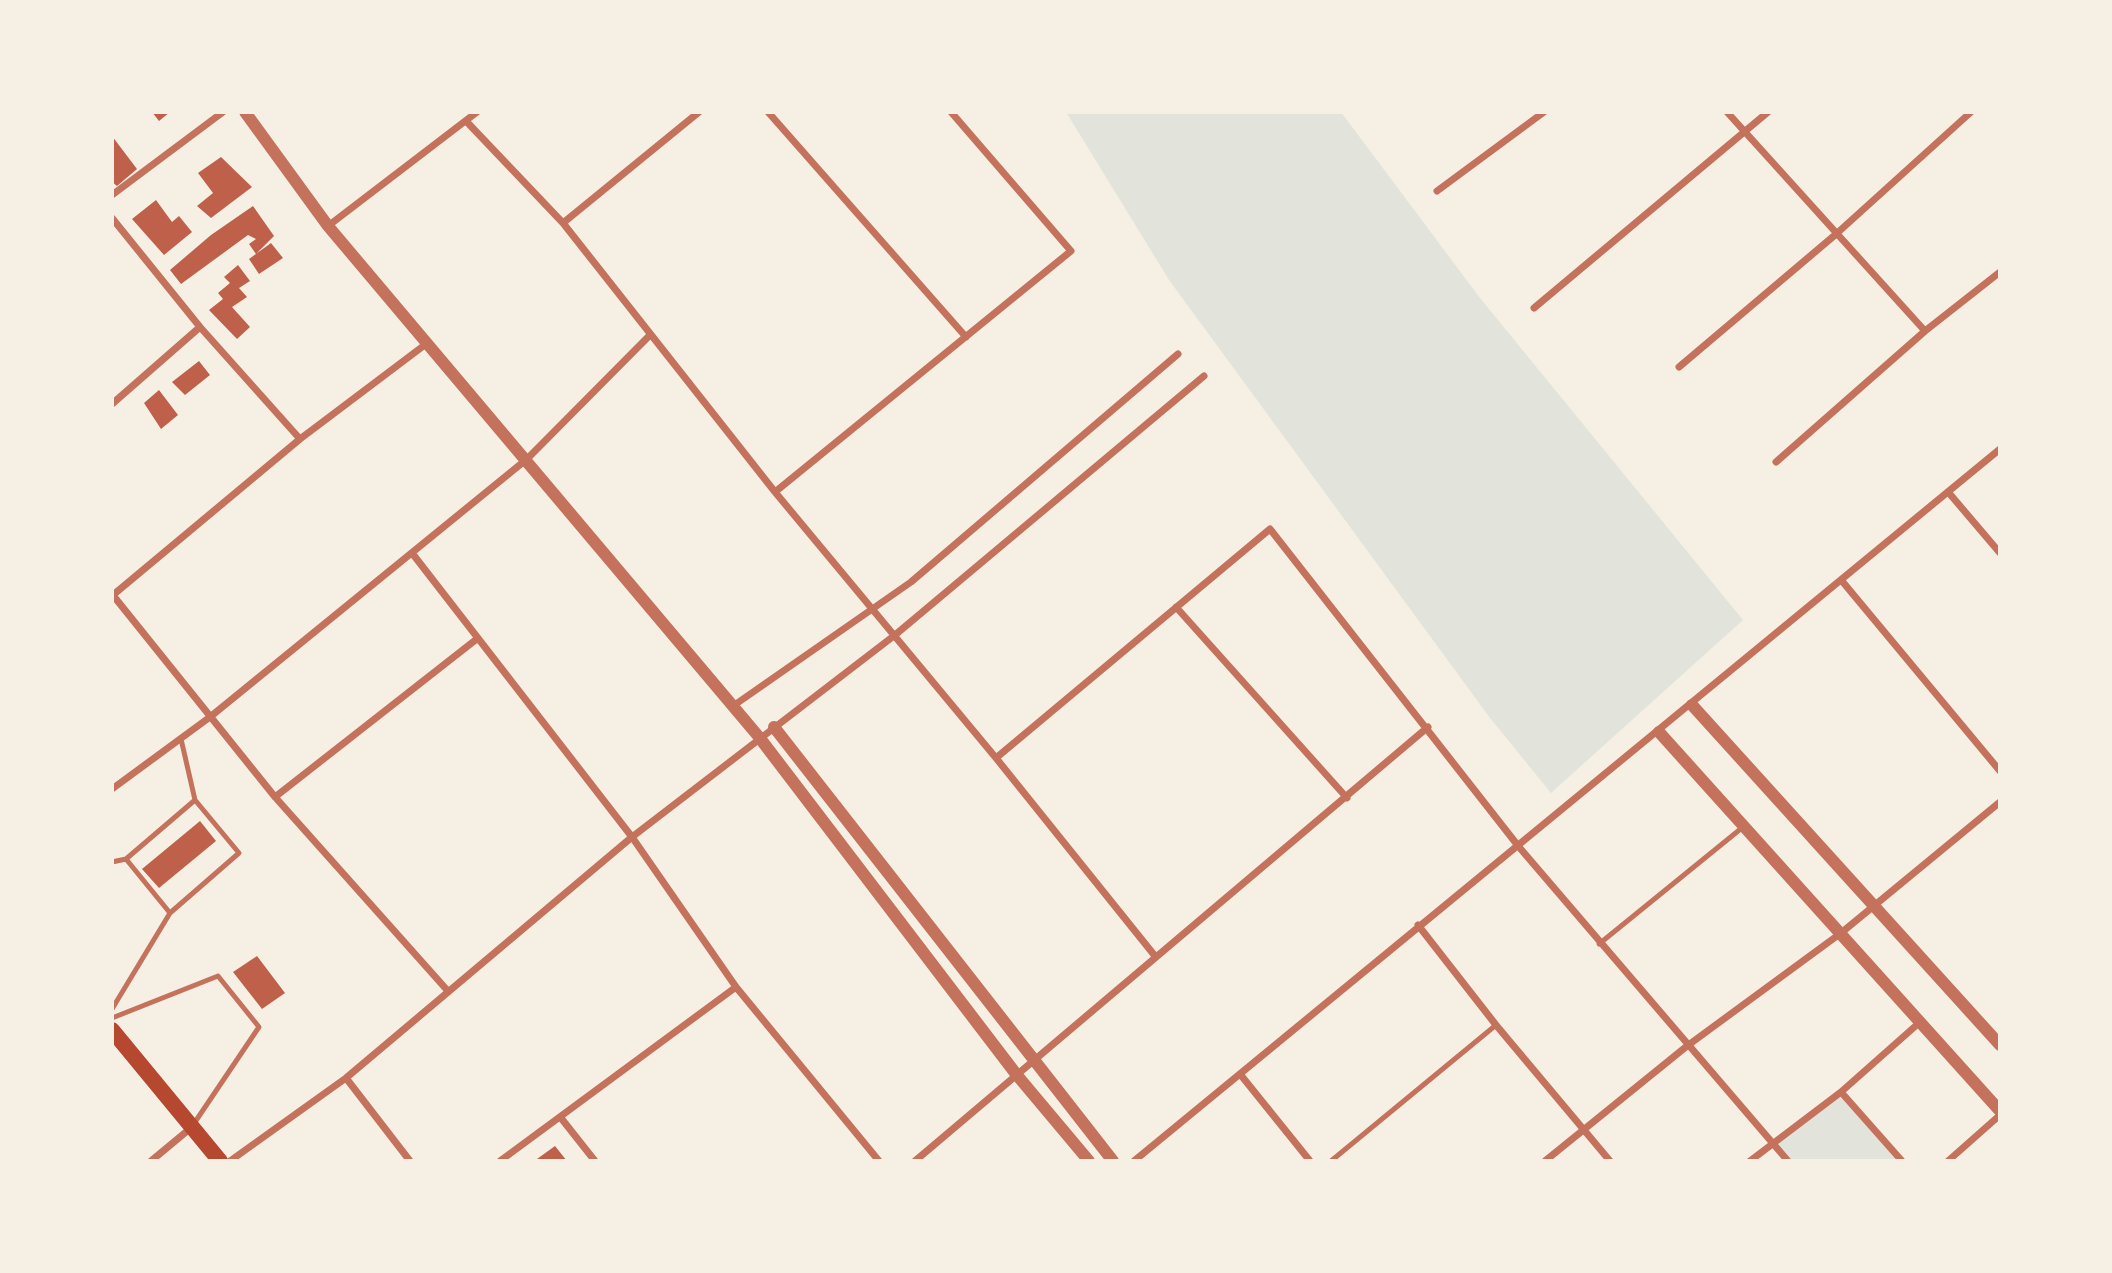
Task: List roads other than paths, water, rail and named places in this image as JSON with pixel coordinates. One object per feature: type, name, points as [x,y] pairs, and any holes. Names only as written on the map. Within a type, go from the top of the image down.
[{"type":"main road","points":[[112,1030],[220,1160]]},
{"type":"street","points":[[112,195],[223,112]]},
{"type":"street","points":[[246,112],[328,226],[759,737],[1016,1074],[1089,1161]]},
{"type":"street","points":[[328,226],[477,112]]},
{"type":"street","points":[[563,223],[699,112]]},
{"type":"street","points":[[768,112],[966,337]]},
{"type":"street","points":[[775,492],[1071,251],[951,112]]},
{"type":"street","points":[[1437,191],[1545,112]]},
{"type":"street","points":[[1727,112],[1835,235],[1925,331]]},
{"type":"street","points":[[1534,309],[1768,112]]},
{"type":"street","points":[[1679,367],[1835,235],[1971,112]]},
{"type":"street","points":[[466,121],[563,223],[775,492],[996,758],[1155,956]]},
{"type":"street","points":[[112,218],[200,327],[300,439]]},
{"type":"street","points":[[1776,462],[1925,331],[2000,272]]},
{"type":"street","points":[[112,404],[200,327]]},
{"type":"street","points":[[112,789],[210,717],[527,459],[650,335]]},
{"type":"street","points":[[426,344],[300,439],[112,595],[275,797],[447,990]]},
{"type":"street","points":[[733,706],[911,582],[1178,354]]},
{"type":"street","points":[[220,1160],[346,1078],[447,990],[632,837],[895,635],[1204,376]]},
{"type":"street","points":[[1134,1161],[1418,925],[1519,848],[2000,449]]},
{"type":"street","points":[[1949,493],[2000,554]]},
{"type":"street","points":[[996,758],[1270,529],[1428,727],[1519,848],[1788,1161]]},
{"type":"street","points":[[412,553],[632,837],[736,987],[879,1161]]},
{"type":"street","points":[[1842,581],[2000,771]]},
{"type":"street","points":[[1176,607],[1347,798]]},
{"type":"street","points":[[275,797],[478,638]]},
{"type":"street","points":[[1692,705],[2000,1045]]},
{"type":"street","points":[[774,727],[1113,1161]]},
{"type":"street","points":[[915,1161],[1428,727]]},
{"type":"street","points":[[1659,732],[2000,1113],[1948,1161]]},
{"type":"street","points":[[1545,1161],[1687,1046],[1841,933],[2000,802]]},
{"type":"street","points":[[1418,925],[1496,1026],[1610,1161]]},
{"type":"street","points":[[500,1161],[736,987]]},
{"type":"street","points":[[1750,1161],[1841,1092],[1920,1022]]},
{"type":"street","points":[[1240,1073],[1310,1161]]},
{"type":"street","points":[[346,1078],[410,1161]]},
{"type":"street","points":[[1841,1092],[1902,1161]]},
{"type":"street","points":[[561,1118],[595,1161]]},
{"type":"street","points":[[151,1161],[192,1127]]},
{"type":"lane","points":[[112,1009],[170,912],[239,853],[195,800],[181,739]]},
{"type":"lane","points":[[112,862],[126,859],[195,800]]},
{"type":"lane","points":[[1599,944],[1744,827]]},
{"type":"lane","points":[[126,859],[170,912]]},
{"type":"lane","points":[[112,1018],[218,975],[258,1027],[192,1127]]},
{"type":"lane","points":[[1331,1161],[1496,1026]]}]
